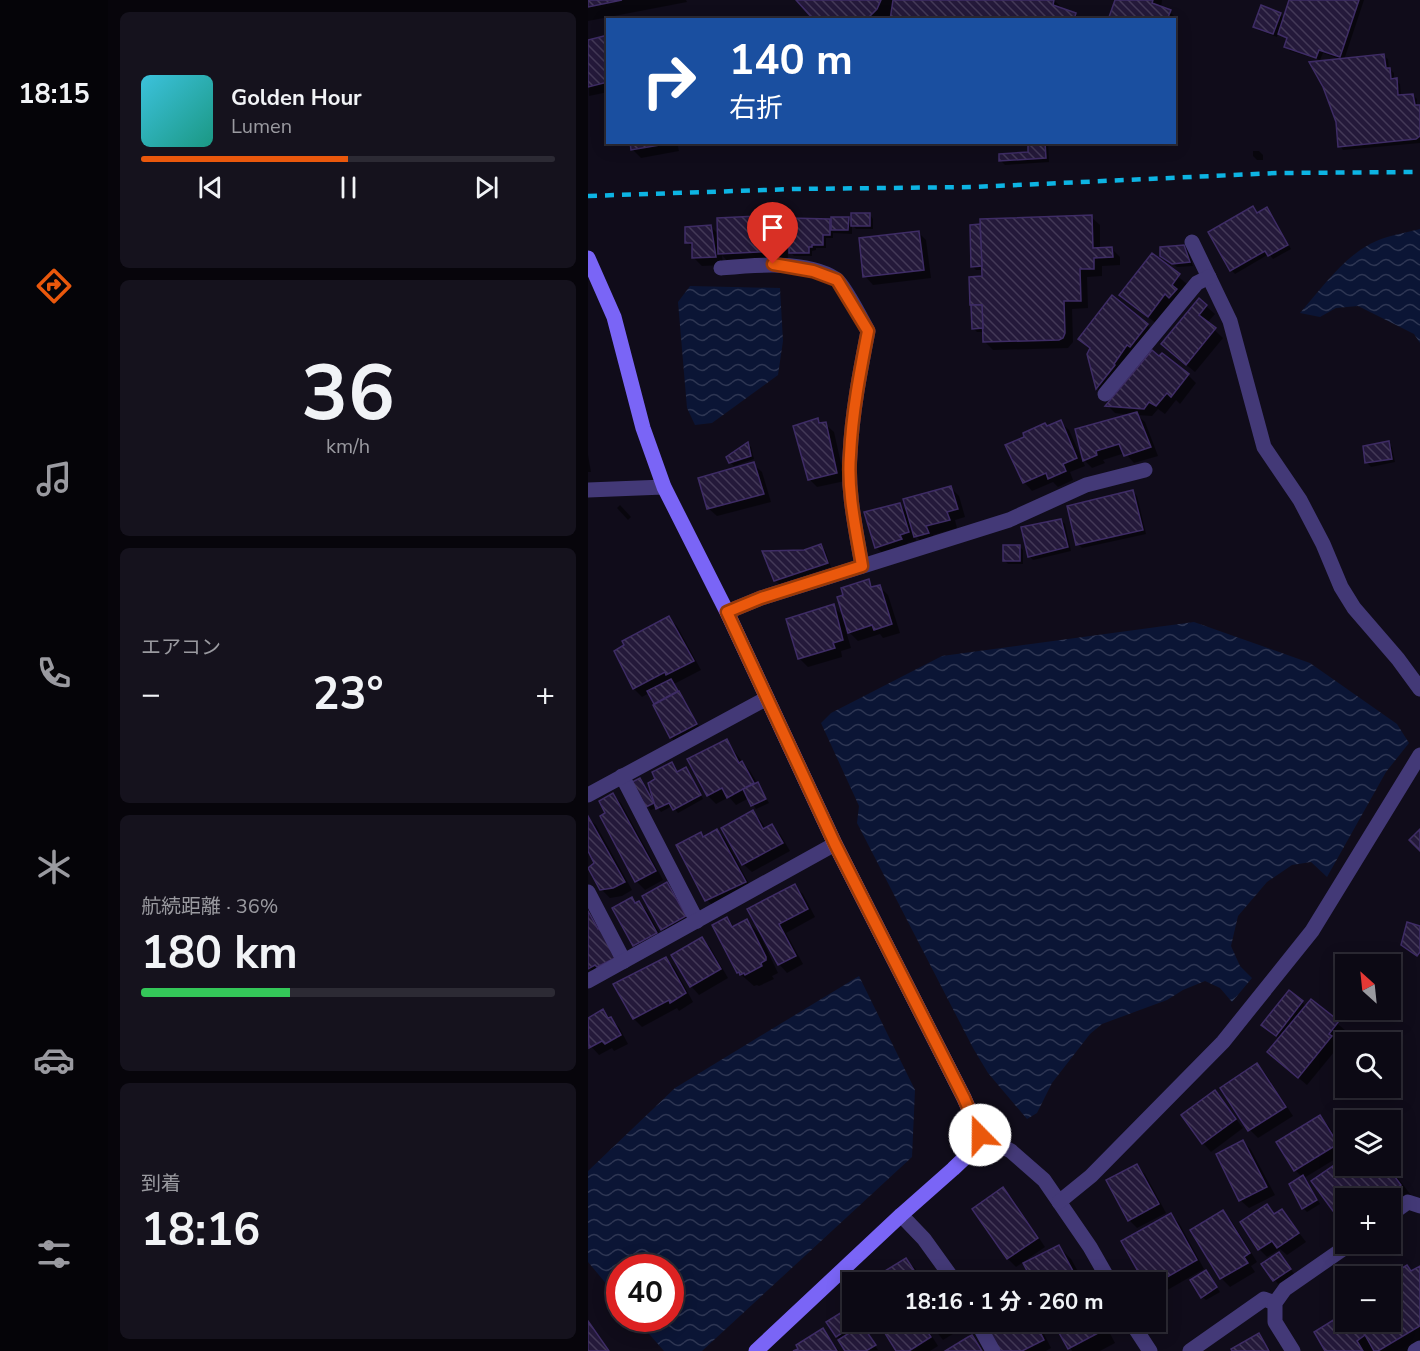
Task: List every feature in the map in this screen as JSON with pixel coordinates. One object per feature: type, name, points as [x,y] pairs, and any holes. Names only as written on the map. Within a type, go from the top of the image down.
[{"type":"street","points":[[1192,242],[1230,321],[1264,447],[1300,500],[1323,544],[1341,587],[1354,608],[1420,688]]},
{"type":"street","points":[[588,258],[614,317],[643,428],[664,487],[727,612],[835,844],[964,1098],[980,1135],[1011,1151],[1044,1180],[1104,1272]]},
{"type":"street","points":[[721,268],[773,264],[813,271],[837,280],[868,331],[849,457],[853,511],[862,566]]},
{"type":"street","points":[[1105,394],[1197,283],[1209,277]]},
{"type":"street","points":[[727,612],[761,598],[1009,519],[1086,485],[1145,470]]},
{"type":"street","points":[[588,490],[664,487]]},
{"type":"street","points":[[588,795],[767,698]]},
{"type":"street","points":[[1059,1202],[1091,1176],[1223,1042],[1312,931],[1420,755]]},
{"type":"street","points":[[622,776],[697,921]]},
{"type":"street","points":[[588,981],[835,844]]},
{"type":"street","points":[[588,892],[624,961]]},
{"type":"street","points":[[756,1351],[975,1148],[980,1135]]},
{"type":"street","points":[[1401,1207],[1408,1202],[1420,1206]]},
{"type":"street","points":[[901,1215],[924,1239],[948,1272]]},
{"type":"street","points":[[1293,1351],[1275,1322],[1275,1303],[1286,1289],[1336,1254]]},
{"type":"street","points":[[1190,1351],[1264,1299],[1275,1303]]},
{"type":"street","points":[[983,1332],[993,1351]]},
{"type":"street","points":[[1138,1332],[1150,1351]]},
{"type":"street","points":[[1415,1351],[1420,1348]]},
{"type":"water","points":[[1420,229],[1420,343],[1414,334],[1358,306],[1336,308],[1320,317],[1300,313],[1332,275],[1360,250],[1382,239]]},
{"type":"water","points":[[690,286],[780,288],[783,341],[778,375],[712,423],[695,425],[687,408],[678,302]]},
{"type":"water","points":[[1194,622],[1310,663],[1397,724],[1409,743],[1386,772],[1327,877],[1311,862],[1292,865],[1267,882],[1238,916],[1231,946],[1240,966],[1252,978],[1232,1002],[1220,988],[1205,981],[1167,1000],[1102,1024],[1090,1034],[1052,1083],[1037,1113],[1027,1119],[988,1073],[973,1048],[857,823],[859,806],[821,723],[831,713],[942,656]]},
{"type":"water","points":[[859,976],[915,1090],[912,1157],[702,1351],[664,1351],[647,1332],[684,1332],[684,1254],[606,1254],[606,1283],[588,1262],[588,1171],[675,1088]]},
{"type":"building","points":[[588,0],[622,0],[588,7]]},
{"type":"building","points":[[796,0],[881,0],[877,9],[868,18],[812,18]]},
{"type":"building","points":[[893,0],[1054,0],[1053,5],[1076,13],[1075,18],[890,18]]},
{"type":"building","points":[[1115,0],[1153,0],[1152,3],[1171,10],[1168,18],[1109,18]]},
{"type":"building","points":[[1289,0],[1359,0],[1340,57],[1319,50],[1316,58],[1284,47],[1287,38],[1278,34]]},
{"type":"building","points":[[1261,5],[1281,13],[1273,34],[1253,27]]},
{"type":"building","points":[[606,36],[606,82],[588,87],[588,40]]},
{"type":"building","points":[[1384,54],[1386,68],[1390,68],[1391,79],[1397,78],[1398,95],[1413,94],[1415,105],[1420,105],[1420,136],[1416,139],[1338,147],[1336,122],[1323,87],[1309,62]]},
{"type":"building","points":[[630,144],[665,144],[631,150]]},
{"type":"building","points":[[1028,144],[1045,144],[1046,158],[999,161],[999,154],[1028,152]]},
{"type":"building","points":[[1253,206],[1257,213],[1267,207],[1288,245],[1268,256],[1265,251],[1230,271],[1208,232]]},
{"type":"building","points":[[851,213],[870,213],[870,226],[851,226]]},
{"type":"building","points":[[778,215],[780,251],[718,254],[717,218]]},
{"type":"building","points":[[1092,215],[1093,248],[1112,247],[1113,257],[1094,258],[1094,269],[1080,269],[1081,301],[1064,301],[1065,333],[1063,338],[983,342],[982,305],[970,305],[969,277],[982,276],[980,219]]},
{"type":"building","points":[[831,217],[849,217],[848,230],[831,230]]},
{"type":"building","points":[[789,218],[830,219],[830,235],[823,235],[823,245],[809,247],[809,253],[789,253]]},
{"type":"building","points":[[980,224],[982,266],[971,267],[970,225]]},
{"type":"building","points":[[711,225],[716,257],[692,258],[692,243],[685,243],[685,227]]},
{"type":"building","points":[[919,231],[924,270],[863,277],[859,238]]},
{"type":"building","points":[[1184,245],[1190,262],[1172,264],[1160,256],[1160,247]]},
{"type":"building","points":[[1152,253],[1180,274],[1172,285],[1177,289],[1169,298],[1165,294],[1148,317],[1119,295]]},
{"type":"building","points":[[1112,295],[1148,324],[1130,347],[1127,345],[1096,389],[1087,354],[1090,348],[1078,339]]},
{"type":"building","points":[[1199,298],[1207,305],[1199,315],[1216,328],[1186,365],[1161,344]]},
{"type":"building","points":[[971,305],[982,305],[983,328],[972,329]]},
{"type":"building","points":[[1152,350],[1159,356],[1162,353],[1189,374],[1171,397],[1167,393],[1156,406],[1149,402],[1144,409],[1105,406]]},
{"type":"building","points":[[1137,412],[1151,447],[1124,456],[1119,444],[1096,451],[1097,455],[1083,461],[1075,429]]},
{"type":"building","points":[[818,418],[819,423],[826,422],[837,473],[808,480],[793,426]]},
{"type":"building","points":[[1061,420],[1077,458],[1063,464],[1066,471],[1048,479],[1046,473],[1023,483],[1005,445],[1024,437],[1023,433],[1045,423],[1047,426]]},
{"type":"building","points":[[1389,441],[1392,459],[1365,463],[1363,446]]},
{"type":"building","points":[[748,442],[751,456],[729,463],[726,457]]},
{"type":"building","points":[[754,462],[764,494],[707,509],[698,478]]},
{"type":"building","points":[[951,486],[958,509],[947,512],[950,520],[926,526],[929,533],[914,537],[903,499]]},
{"type":"building","points":[[1133,490],[1143,530],[1076,545],[1067,506]]},
{"type":"building","points":[[900,503],[909,532],[900,535],[902,539],[875,548],[864,512]]},
{"type":"building","points":[[1061,519],[1068,547],[1028,557],[1021,527]]},
{"type":"building","points":[[821,544],[828,563],[774,581],[762,551],[804,550]]},
{"type":"building","points":[[1003,545],[1020,545],[1020,561],[1003,561]]},
{"type":"building","points":[[869,579],[871,587],[880,585],[892,624],[874,630],[872,625],[848,633],[837,597],[843,595],[841,588]]},
{"type":"building","points":[[834,604],[843,640],[833,643],[835,648],[798,659],[786,619]]},
{"type":"building","points":[[669,616],[694,661],[666,675],[665,672],[633,689],[614,651],[624,645],[622,641]]},
{"type":"building","points":[[671,679],[678,691],[654,704],[647,691]]},
{"type":"building","points":[[679,691],[697,724],[670,738],[653,705]]},
{"type":"building","points":[[727,739],[739,763],[742,761],[754,783],[727,798],[722,788],[707,796],[687,759]]},
{"type":"building","points":[[672,762],[677,772],[686,767],[701,795],[673,810],[669,803],[656,809],[648,783],[655,779],[652,772]]},
{"type":"building","points":[[640,778],[654,803],[646,807],[632,782]]},
{"type":"building","points":[[758,782],[766,799],[751,806],[743,789]]},
{"type":"building","points":[[613,793],[656,871],[635,882],[600,816],[605,813],[599,801]]},
{"type":"building","points":[[753,810],[763,829],[772,824],[783,843],[742,865],[721,828]]},
{"type":"building","points":[[588,816],[625,882],[613,888],[600,890],[588,868],[594,863],[588,851]]},
{"type":"building","points":[[717,829],[746,882],[705,901],[676,845],[701,832],[703,837]]},
{"type":"building","points":[[1420,829],[1420,851],[1409,840]]},
{"type":"building","points":[[667,882],[686,916],[661,930],[642,896]]},
{"type":"building","points":[[795,884],[808,909],[779,924],[796,956],[778,965],[747,909]]},
{"type":"building","points":[[632,897],[635,903],[639,901],[657,933],[633,946],[612,908]]},
{"type":"building","points":[[588,911],[598,929],[601,927],[615,958],[588,969]]},
{"type":"building","points":[[727,917],[732,927],[747,919],[766,957],[766,960],[761,963],[762,966],[745,975],[737,973],[712,925]]},
{"type":"building","points":[[1407,922],[1420,926],[1420,952],[1417,956],[1401,945]]},
{"type":"building","points":[[702,937],[721,969],[690,987],[671,955]]},
{"type":"building","points":[[666,957],[686,993],[670,1003],[669,1000],[633,1019],[613,984]]},
{"type":"building","points":[[1289,990],[1303,1001],[1276,1036],[1261,1025]]},
{"type":"building","points":[[1311,999],[1339,1021],[1329,1034],[1332,1036],[1298,1078],[1267,1052]]},
{"type":"building","points":[[603,1009],[608,1018],[611,1017],[621,1035],[605,1044],[602,1041],[589,1048],[588,1018]]},
{"type":"building","points":[[1257,1063],[1286,1107],[1248,1131],[1220,1088]]},
{"type":"building","points":[[1215,1090],[1236,1119],[1202,1144],[1181,1115]]},
{"type":"building","points":[[1320,1115],[1335,1139],[1335,1146],[1294,1171],[1276,1142]]},
{"type":"building","points":[[1243,1140],[1267,1187],[1239,1201],[1216,1154]]},
{"type":"building","points":[[1137,1164],[1159,1204],[1128,1221],[1106,1180]]},
{"type":"building","points":[[1335,1165],[1335,1176],[1394,1176],[1401,1185],[1397,1188],[1335,1188],[1335,1214],[1311,1181]]},
{"type":"building","points":[[1303,1175],[1317,1200],[1302,1209],[1289,1184]]},
{"type":"building","points":[[1003,1187],[1038,1238],[1007,1259],[972,1209]]},
{"type":"building","points":[[1267,1204],[1274,1214],[1282,1209],[1299,1233],[1277,1248],[1272,1241],[1258,1250],[1240,1222]]},
{"type":"building","points":[[1223,1210],[1250,1253],[1244,1257],[1248,1263],[1220,1279],[1190,1230]]},
{"type":"building","points":[[1171,1213],[1197,1260],[1166,1278],[1166,1272],[1138,1272],[1121,1241]]},
{"type":"building","points":[[1059,1245],[1074,1272],[1028,1272],[1023,1263]]},
{"type":"building","points":[[1279,1252],[1291,1269],[1273,1281],[1261,1264]]},
{"type":"building","points":[[906,1258],[915,1272],[883,1272]]},
{"type":"building","points":[[1407,1265],[1411,1271],[1420,1266],[1420,1326],[1378,1351],[1374,1351],[1365,1335],[1357,1341],[1363,1351],[1325,1351],[1314,1332],[1335,1319],[1335,1332],[1401,1332],[1401,1269]]},
{"type":"building","points":[[1206,1270],[1217,1287],[1201,1298],[1190,1280]]},
{"type":"building","points":[[842,1312],[844,1332],[836,1337],[826,1322]]},
{"type":"building","points":[[588,1321],[609,1351],[588,1351]]},
{"type":"building","points":[[823,1328],[837,1351],[793,1351],[798,1349],[796,1345]]},
{"type":"building","points":[[851,1332],[867,1332],[876,1345],[866,1351],[845,1351],[838,1340]]},
{"type":"building","points":[[884,1332],[928,1332],[931,1337],[909,1351],[896,1351]]},
{"type":"building","points":[[989,1332],[1040,1332],[1044,1340],[1022,1351],[999,1351]]},
{"type":"building","points":[[1059,1332],[1100,1332],[1068,1349]]},
{"type":"building","points":[[1259,1333],[1269,1351],[1232,1351],[1231,1349]]},
{"type":"building","points":[[972,1335],[982,1351],[945,1351],[968,1337]]},
{"type":"railway","points":[[588,196],[794,189],[974,187],[1277,173],[1420,172]]},
{"type":"route","points":[[773,264],[813,271],[837,280],[868,331],[849,457],[853,511],[862,566],[761,598],[727,612],[835,844],[975,1120],[980,1135]]}]
